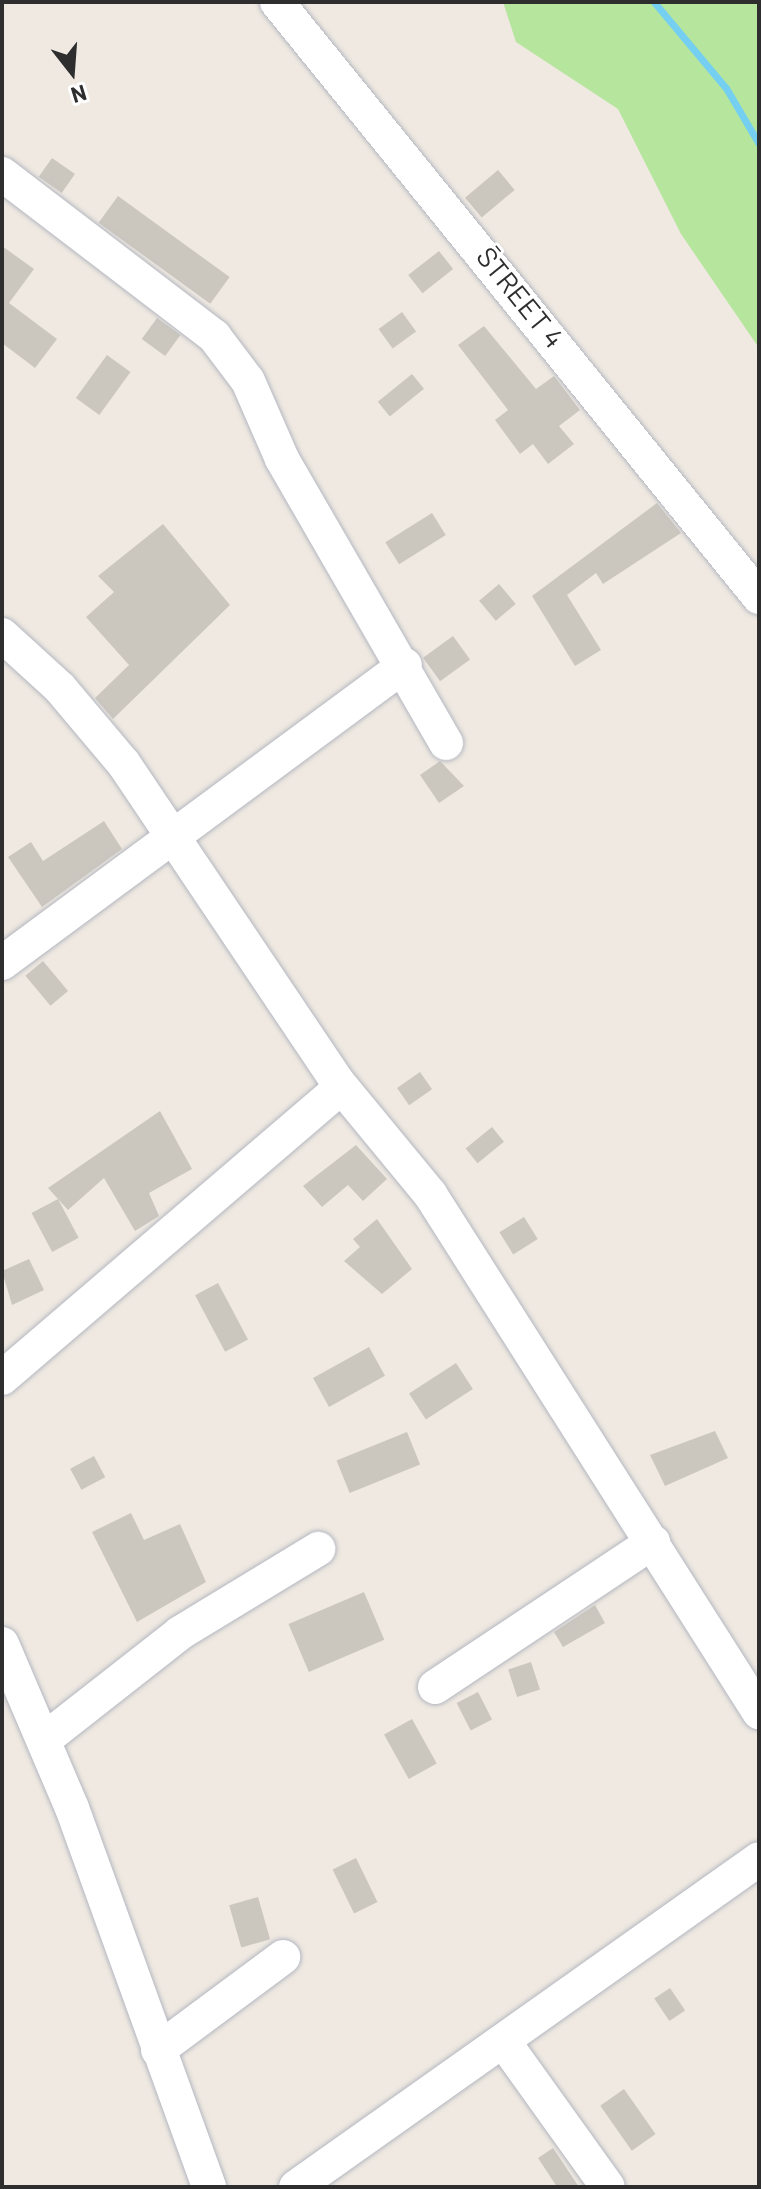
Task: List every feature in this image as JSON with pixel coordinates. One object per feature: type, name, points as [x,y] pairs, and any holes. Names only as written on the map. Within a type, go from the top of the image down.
[{"type":"street","name":"S̄TREET 4","points":[[277,2],[759,597]]},
{"type":"street","points":[[2,174],[214,336],[248,381],[282,459],[405,665],[446,743]]},
{"type":"street","points":[[2,635],[60,688],[176,836],[341,1087],[430,1194],[759,1712]]},
{"type":"street","points":[[2,963],[405,665]]},
{"type":"street","points":[[2,1378],[341,1087]]},
{"type":"street","points":[[435,1687],[653,1542]]},
{"type":"street","points":[[45,1739],[180,1633],[318,1549]]},
{"type":"street","points":[[2,1644],[45,1739],[209,2187]]},
{"type":"street","points":[[296,2187],[759,1859]]},
{"type":"street","points":[[158,2050],[283,1957]]},
{"type":"street","points":[[504,2042],[608,2187]]},
{"type":"green space","points":[[503,2],[759,2],[759,348],[681,234],[618,109],[516,42]]},
{"type":"building","points":[[52,158],[75,174],[62,193],[39,177]]},
{"type":"building","points":[[498,170],[515,190],[482,218],[465,198]]},
{"type":"building","points":[[118,196],[230,277],[210,304],[99,223]]},
{"type":"building","points":[[2,246],[34,269],[9,303],[57,339],[35,368],[2,343]]},
{"type":"building","points":[[439,251],[453,269],[422,293],[408,275]]},
{"type":"building","points":[[402,312],[416,331],[393,348],[379,329]]},
{"type":"building","points":[[157,318],[180,335],[165,356],[142,339]]},
{"type":"building","points":[[484,326],[536,389],[554,376],[580,410],[559,426],[574,444],[548,464],[533,444],[520,454],[495,420],[508,410],[458,345]]},
{"type":"building","points":[[107,355],[130,372],[99,415],[76,398]]},
{"type":"building","points":[[412,374],[424,389],[390,416],[378,402]]},
{"type":"building","points":[[657,503],[681,533],[603,584],[596,573],[567,595],[601,650],[575,666],[532,596]]},
{"type":"building","points":[[432,513],[446,535],[399,564],[385,542]]},
{"type":"building","points":[[163,524],[230,605],[113,719],[95,698],[129,665],[86,617],[114,592],[98,576]]},
{"type":"building","points":[[499,584],[516,604],[496,621],[479,601]]},
{"type":"building","points":[[453,636],[470,659],[440,681],[423,658]]},
{"type":"building","points":[[440,761],[464,786],[439,803],[420,775]]},
{"type":"building","points":[[104,821],[122,849],[42,907],[8,857],[31,842],[43,861]]},
{"type":"building","points":[[43,961],[68,991],[50,1006],[25,976]]},
{"type":"building","points":[[420,1072],[432,1089],[409,1105],[397,1088]]},
{"type":"building","points":[[160,1111],[192,1169],[149,1193],[159,1216],[135,1231],[104,1178],[68,1210],[48,1188]]},
{"type":"building","points":[[492,1127],[504,1142],[478,1163],[466,1148]]},
{"type":"building","points":[[356,1145],[387,1179],[363,1201],[348,1185],[322,1207],[303,1186]]},
{"type":"building","points":[[58,1199],[79,1238],[52,1252],[32,1213]]},
{"type":"building","points":[[524,1217],[538,1239],[513,1254],[499,1232]]},
{"type":"building","points":[[377,1219],[412,1269],[382,1294],[344,1261],[360,1247],[353,1239]]},
{"type":"building","points":[[29,1259],[44,1290],[12,1305],[2,1271]]},
{"type":"building","points":[[218,1283],[248,1340],[225,1352],[195,1295]]},
{"type":"building","points":[[369,1347],[385,1376],[329,1407],[313,1378]]},
{"type":"building","points":[[456,1363],[473,1389],[426,1419],[409,1393]]},
{"type":"building","points":[[715,1431],[728,1458],[665,1486],[650,1455]]},
{"type":"building","points":[[407,1432],[420,1464],[350,1493],[337,1460]]},
{"type":"building","points":[[94,1456],[105,1477],[81,1490],[70,1469]]},
{"type":"building","points":[[131,1513],[144,1540],[180,1524],[206,1582],[137,1622],[92,1532]]},
{"type":"building","points":[[364,1592],[384,1640],[309,1672],[289,1624]]},
{"type":"building","points":[[595,1605],[605,1623],[563,1647],[554,1632]]},
{"type":"building","points":[[531,1662],[540,1690],[517,1697],[508,1669]]},
{"type":"building","points":[[478,1692],[492,1720],[471,1731],[457,1703]]},
{"type":"building","points":[[412,1719],[437,1764],[409,1779],[384,1735]]},
{"type":"building","points":[[356,1858],[377,1902],[354,1913],[333,1869]]},
{"type":"building","points":[[258,1897],[270,1939],[241,1948],[229,1905]]},
{"type":"building","points":[[670,1988],[685,2010],[669,2021],[654,1999]]},
{"type":"building","points":[[624,2089],[656,2134],[632,2151],[600,2106]]},
{"type":"building","points":[[553,2148],[579,2187],[557,2187],[538,2158]]},
{"type":"waterway","points":[[654,2],[726,88],[759,144]]}]
